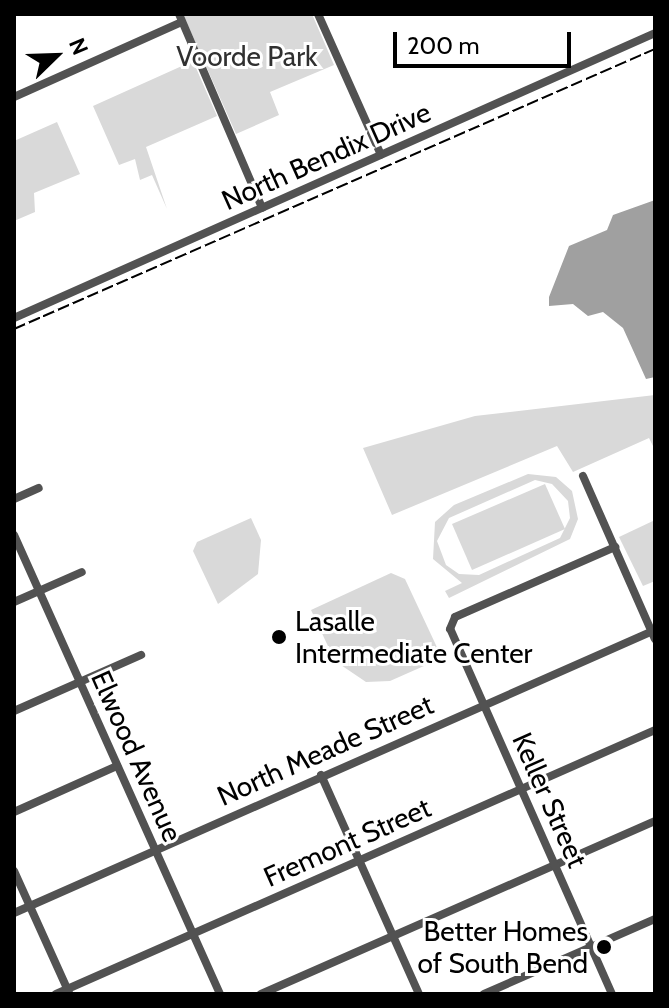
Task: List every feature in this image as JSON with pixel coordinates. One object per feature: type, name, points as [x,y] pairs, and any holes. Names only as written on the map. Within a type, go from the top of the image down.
[{"type":"street","points":[[318,14],[381,155]]},
{"type":"street","points":[[14,97],[180,18],[262,208]]},
{"type":"street","name":"North Bendix Drive","points":[[14,318],[655,33]]},
{"type":"street","points":[[583,476],[654,633]]},
{"type":"street","points":[[14,499],[39,488]]},
{"type":"street","name":"Elwood Avenue","points":[[14,535],[220,994]]},
{"type":"street","name":"Keller Street","points":[[612,994],[450,624],[615,547]]},
{"type":"street","points":[[14,602],[82,572]]},
{"type":"street","name":"North Meade Street","points":[[14,913],[321,775],[654,633]]},
{"type":"street","points":[[14,711],[141,655]]},
{"type":"street","name":"Fremont Street","points":[[56,994],[68,992],[655,730]]},
{"type":"street","points":[[14,812],[117,766]]},
{"type":"street","points":[[321,775],[419,994]]},
{"type":"street","points":[[261,994],[655,821]]},
{"type":"street","points":[[14,871],[68,992]]},
{"type":"street","points":[[484,994],[655,919]]},
{"type":"green space","name":"Voorde Park","points":[[183,14],[312,14],[334,65],[270,92],[279,115],[236,134]]},
{"type":"green space","points":[[193,61],[217,116],[146,147],[167,209],[152,175],[140,180],[135,159],[119,165],[93,106]]},
{"type":"green space","points":[[57,122],[80,174],[34,193],[35,212],[14,221],[14,141]]},
{"type":"green space","points":[[655,395],[655,450],[649,438],[573,472],[557,446],[392,515],[363,448],[475,416]]},
{"type":"green space","points":[[528,474],[556,477],[572,491],[578,519],[570,539],[449,598],[445,591],[462,583],[433,559],[435,522],[454,505]],"holes":[[[535,480],[552,484],[568,501],[570,518],[560,538],[479,575],[459,574],[446,565],[437,541],[449,518]]]},
{"type":"green space","points":[[545,484],[565,529],[472,570],[452,524]]},
{"type":"green space","points":[[251,518],[261,540],[258,574],[218,604],[193,551],[197,542]]},
{"type":"green space","points":[[655,520],[655,581],[643,586],[619,537]]},
{"type":"green space","points":[[391,573],[405,579],[442,658],[390,681],[366,682],[335,661],[311,610]]},
{"type":"shaded area","points":[[655,200],[655,377],[646,379],[623,328],[603,312],[588,316],[573,304],[549,306],[549,297],[569,246],[607,230],[613,215]]},
{"type":"railway","points":[[14,329],[655,49]]},
{"type":"place","name":"Lasalle Intermediate Center","points":[[279,637]]},
{"type":"place","name":"Better Homes of South Bend","points":[[604,947]]}]
